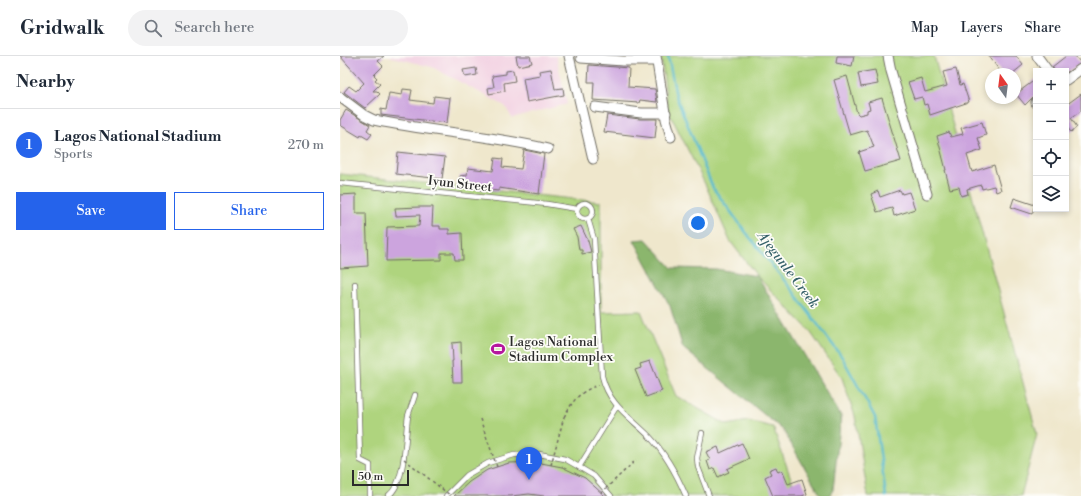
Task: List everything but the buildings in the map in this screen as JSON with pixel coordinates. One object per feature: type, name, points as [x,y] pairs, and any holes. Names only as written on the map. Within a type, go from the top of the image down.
[{"type":"street","points":[[569,56],[592,159]]},
{"type":"street","points":[[888,56],[927,194]]},
{"type":"street","points":[[1037,56],[1046,68]]},
{"type":"street","points":[[581,58],[623,60],[657,58],[671,137]]},
{"type":"street","points":[[1069,78],[1081,69]]},
{"type":"street","points":[[340,97],[364,115],[374,120],[519,142],[548,149]]},
{"type":"street","points":[[595,108],[641,113],[666,113]]},
{"type":"lane","name":"Iyun Street","points":[[340,183],[547,204],[577,209]]},
{"type":"lane","points":[[582,204],[590,205],[592,209],[593,214],[588,219],[580,218],[577,214],[577,209],[582,204]]},
{"type":"lane","points":[[588,219],[594,239],[602,376],[604,383],[617,406],[649,436],[661,451],[671,465],[686,496]]},
{"type":"lane","points":[[355,284],[360,460],[370,464],[370,496]]},
{"type":"lane","points":[[388,496],[395,491],[398,482],[404,459],[408,415],[415,395]]},
{"type":"lane","points":[[579,467],[617,406]]},
{"type":"lane","points":[[702,433],[697,458],[698,467],[709,496]]},
{"type":"lane","points":[[446,496],[467,475],[488,463],[514,455],[539,454],[565,459],[579,467],[594,476],[611,496]]},
{"type":"path","points":[[551,465],[564,417],[578,396],[589,388],[604,383]]},
{"type":"path","points":[[480,419],[497,467]]},
{"type":"path","points":[[404,459],[451,496]]},
{"type":"path","points":[[601,493],[636,460]]},
{"type":"shaded area","points":[[388,56],[556,56],[567,104],[512,118],[505,106],[432,67]]},
{"type":"green space","points":[[661,56],[934,56],[1037,434],[1021,496],[868,496],[855,416],[842,378],[809,330],[757,276],[730,241],[706,186],[668,112]]},
{"type":"green space","name":"Lagos National Stadium Complex","points":[[340,174],[601,202],[601,312],[641,311],[676,396],[727,425],[748,421],[773,427],[797,496],[340,496]]},
{"type":"green space","points":[[646,239],[672,268],[716,269],[757,276],[841,416],[833,490],[829,496],[821,496],[783,430],[683,348],[670,306],[634,240]]},
{"type":"waterway","name":"Ajegunle Creek","points":[[668,56],[676,96],[713,188],[842,357],[875,417],[886,496]]},
{"type":"place","name":"Lagos National Stadium Complex","points":[[498,349]]},
{"type":"place","name":"Lagos National Stadium","points":[[529,480]]}]
